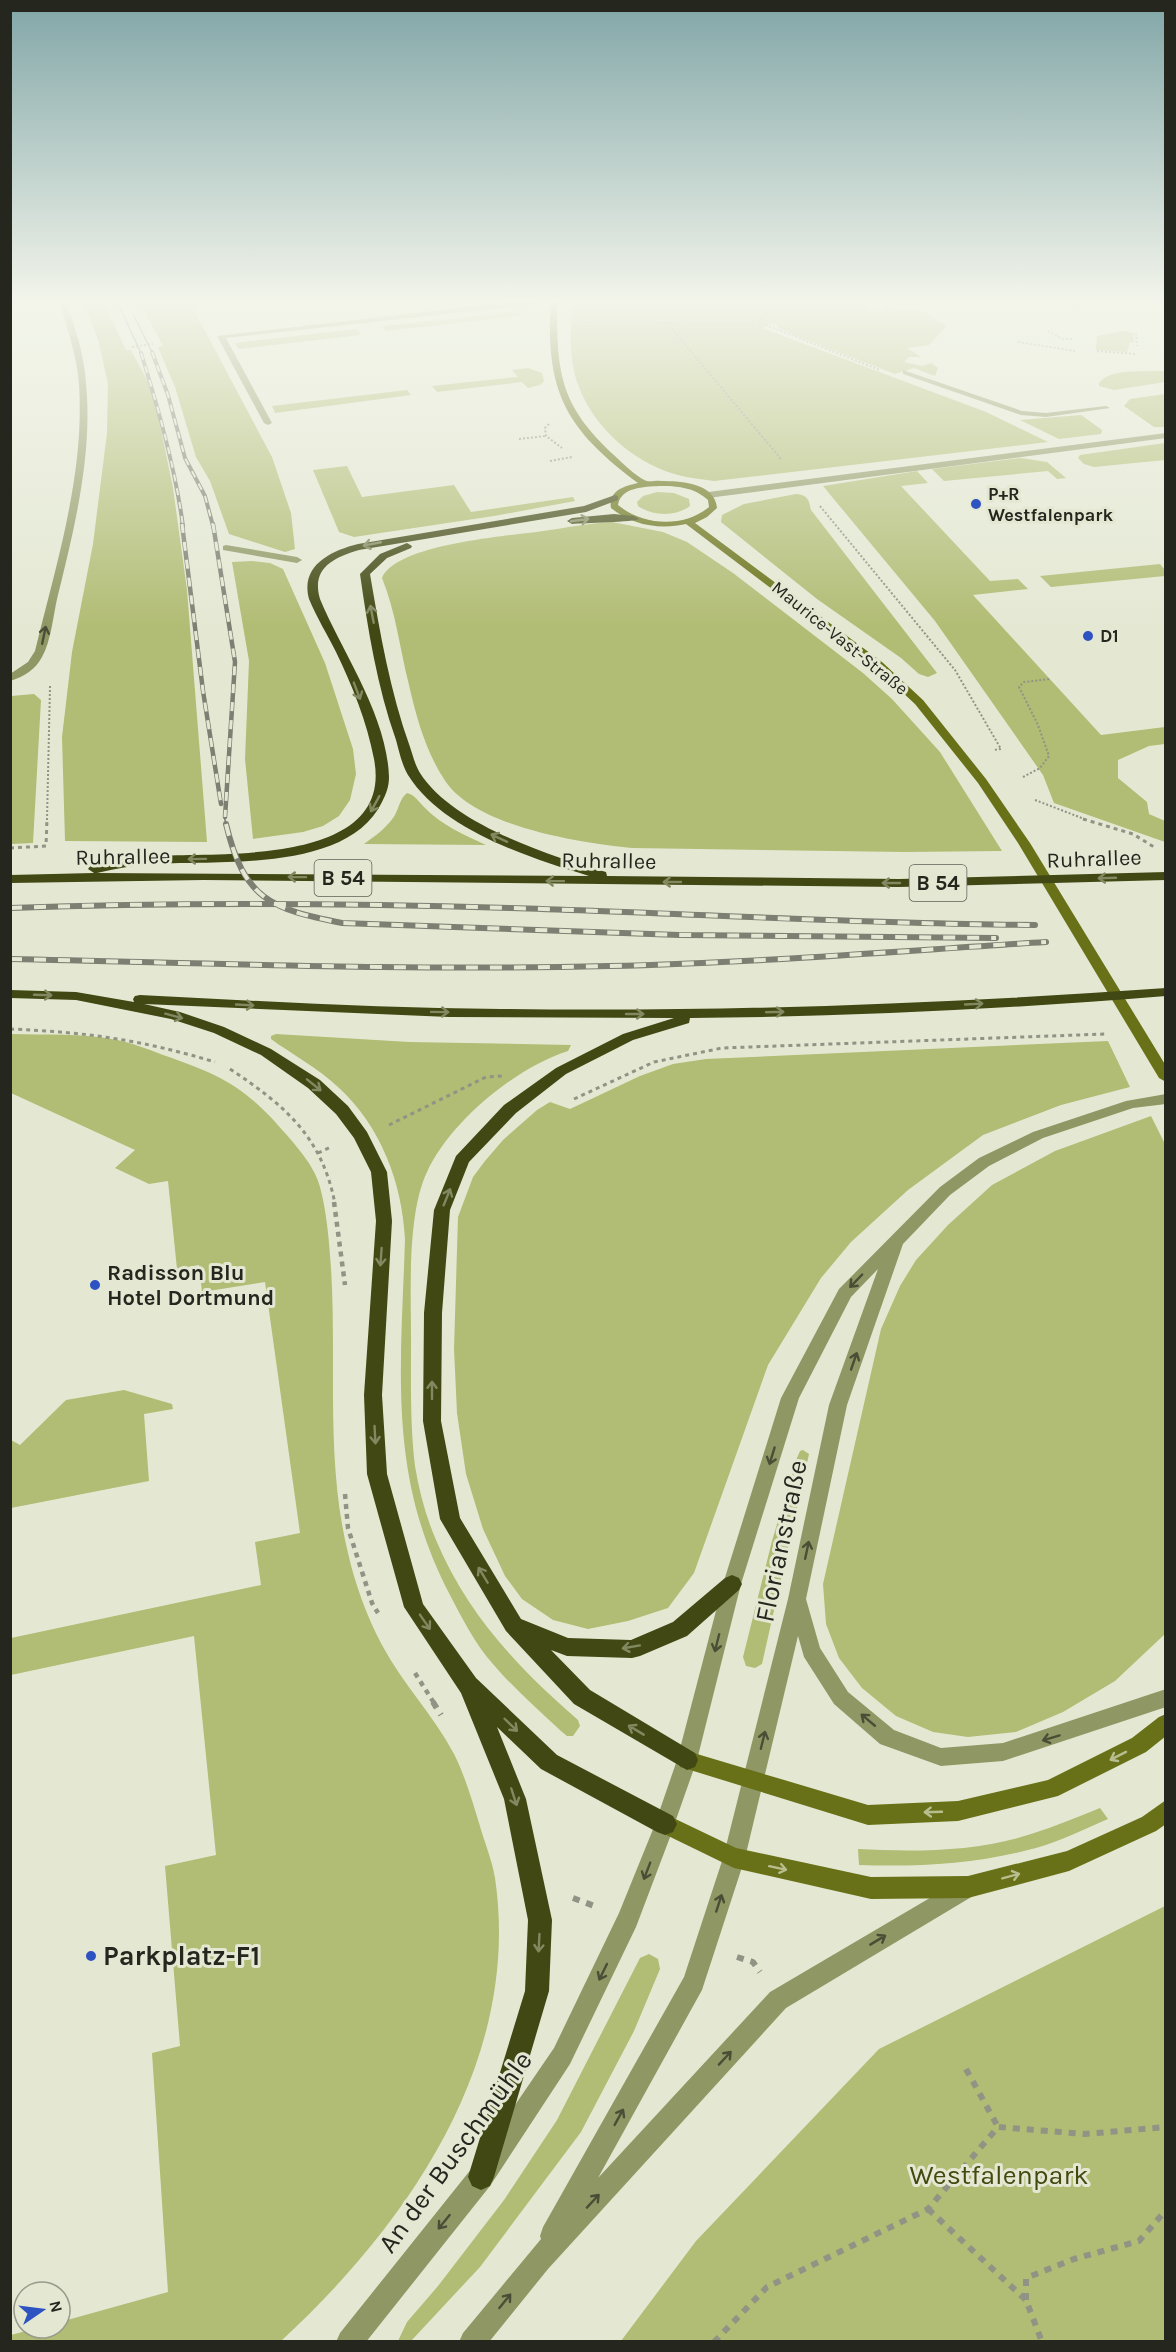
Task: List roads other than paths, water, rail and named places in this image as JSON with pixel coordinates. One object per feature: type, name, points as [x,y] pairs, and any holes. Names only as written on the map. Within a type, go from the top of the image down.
[{"type":"highway","points":[[52,877],[147,860],[247,858],[288,853],[327,843],[346,834],[365,820],[374,808],[382,790],[384,774],[361,701],[342,652],[321,613],[311,586],[314,575],[321,565],[342,551],[358,546],[586,508],[615,498]]},
{"type":"highway","points":[[634,519],[593,518],[412,545],[387,552],[375,561],[365,574],[391,713],[415,774],[436,797],[487,832],[574,867],[634,882]]},
{"type":"highway","name":"Ruhrallee","points":[[52,877],[204,876],[899,883],[1166,876]]},
{"type":"highway","name":"B 54","points":[[10,879],[52,877]]},
{"type":"highway","points":[[10,994],[306,1008],[550,1014],[717,1014],[1048,1001],[1166,992]]},
{"type":"highway","points":[[76,996],[175,1015],[219,1030],[266,1052],[314,1084],[342,1110],[361,1136],[379,1172],[384,1221],[373,1395],[377,1474],[414,1607],[468,1685],[549,1762],[666,1824]]},
{"type":"highway","points":[[687,1760],[582,1697],[513,1625],[450,1519],[432,1421],[433,1313],[442,1210],[462,1160],[510,1109],[561,1071],[594,1052],[644,1031],[717,1014]]},
{"type":"highway","points":[[513,1625],[567,1647],[632,1649],[680,1629],[732,1584]]},
{"type":"highway","points":[[468,1685],[515,1799],[540,1920],[537,1991],[481,2177]]},
{"type":"main road","points":[[572,409],[600,446],[645,484]]},
{"type":"main road","points":[[645,484],[685,485],[708,495],[714,502],[710,512],[687,521],[668,523],[634,519],[618,511],[614,506],[615,498],[627,489],[645,484]]},
{"type":"main road","name":"Maurice-Vast-Straße","points":[[687,521],[878,664],[919,702],[965,757],[1024,843],[1166,1078]]},
{"type":"main road","points":[[687,1760],[752,1782],[868,1815],[958,1811],[1051,1790],[1139,1745],[1166,1723]]},
{"type":"main road","points":[[666,1824],[734,1858],[871,1888],[968,1887],[1069,1861],[1149,1824],[1166,1810]]},
{"type":"street","points":[[10,678],[32,664],[40,651],[75,497],[83,409]]},
{"type":"street","points":[[260,409],[268,423]]},
{"type":"street","points":[[1009,409],[1021,413],[1046,415],[1099,409]]},
{"type":"street","points":[[708,495],[1166,435]]},
{"type":"street","points":[[226,548],[297,560]]},
{"type":"street","name":"Florianstraße","points":[[666,1824],[687,1760],[732,1584],[790,1398],[845,1293],[945,1191],[984,1162],[1038,1135],[1131,1104],[1166,1099]]},
{"type":"street","name":"Florianstraße","points":[[734,1858],[797,1599],[838,1405],[896,1239]]},
{"type":"street","points":[[797,1599],[811,1651],[841,1698],[887,1737],[941,1757],[1004,1752],[1166,1698]]},
{"type":"street","name":"An der Buschmühle","points":[[348,2342],[481,2177],[562,2056],[628,1919],[666,1824]]},
{"type":"street","points":[[539,2260],[694,1983],[734,1858]]},
{"type":"street","points":[[472,2342],[539,2260],[778,2001],[968,1887]]},
{"type":"tram line","points":[[224,816],[226,824]]},
{"type":"railway","points":[[158,409],[176,482],[183,526]]},
{"type":"railway","points":[[172,409],[185,458],[205,496],[213,526]]},
{"type":"railway","points":[[182,524],[203,691],[221,804]]},
{"type":"railway","points":[[213,524],[235,662],[225,817]]},
{"type":"railway","points":[[226,824],[233,849],[252,885],[277,904]]},
{"type":"railway","points":[[10,908],[277,904]]},
{"type":"railway","points":[[277,904],[576,910],[904,923],[1035,925]]},
{"type":"railway","points":[[277,904],[296,912],[342,923],[679,935],[996,938]]},
{"type":"railway","points":[[10,959],[459,968],[609,966],[828,956],[1046,942]]},
{"type":"place","name":"P+R Westfalenpark","points":[[976,504]]},
{"type":"place","name":"D1","points":[[1088,636]]},
{"type":"place","name":"Radisson Blu Hotel Dortmund","points":[[95,1285]]},
{"type":"place","name":"Parkplatz-F1","points":[[91,1956]]},
{"type":"park label","name":"Westfalenpark","points":[[999,2175]]}]
